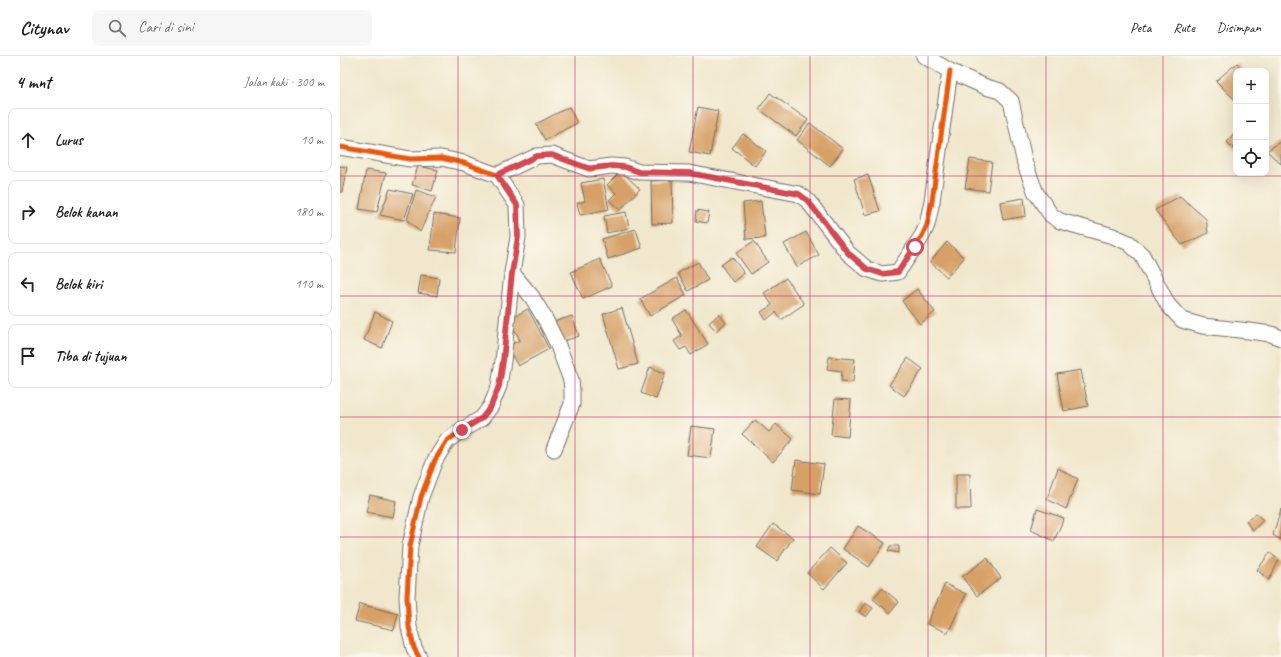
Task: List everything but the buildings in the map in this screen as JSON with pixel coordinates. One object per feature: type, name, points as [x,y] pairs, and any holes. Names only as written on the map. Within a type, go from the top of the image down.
[{"type":"street","points":[[924,56],[950,71],[986,87],[1000,91],[1011,101],[1031,179],[1036,193],[1051,215],[1060,221],[1113,236],[1129,243],[1142,255],[1168,305],[1182,320],[1203,326],[1271,334],[1281,338]]},
{"type":"street","points":[[497,175],[537,156],[552,155],[589,168],[612,166],[625,167],[639,172],[689,173],[799,194],[808,201],[848,253],[867,269],[882,274],[898,272],[922,236],[927,225],[932,201],[950,71]]},
{"type":"street","points":[[340,147],[410,159],[441,158],[464,163],[497,175],[517,205],[518,237],[512,273],[499,386],[491,406],[482,418],[447,441],[435,460],[421,497],[410,546],[407,597],[409,627],[414,648],[419,657]]},
{"type":"street","points":[[512,273],[532,298],[545,319],[557,344],[571,380],[572,404],[554,449]]},
{"type":"cycle path","points":[[497,175],[537,156],[552,155],[589,169],[611,166],[625,167],[639,172],[689,173],[799,194],[808,201],[848,253],[867,269],[882,274],[898,272],[922,236],[927,225],[932,201],[950,71]]},
{"type":"cycle path","points":[[340,147],[410,159],[441,158],[464,163],[497,175],[517,205],[518,237],[512,273],[499,386],[491,406],[482,418],[447,441],[435,460],[421,497],[410,546],[407,597],[409,627],[414,648],[419,657]]},
{"type":"route","points":[[462,430],[482,418],[491,406],[499,386],[503,361],[512,273],[518,237],[517,205],[497,175],[537,156],[552,155],[589,168],[612,166],[625,167],[639,172],[689,173],[799,194],[808,201],[831,233],[848,253],[867,269],[882,274],[898,272],[915,247]]}]
